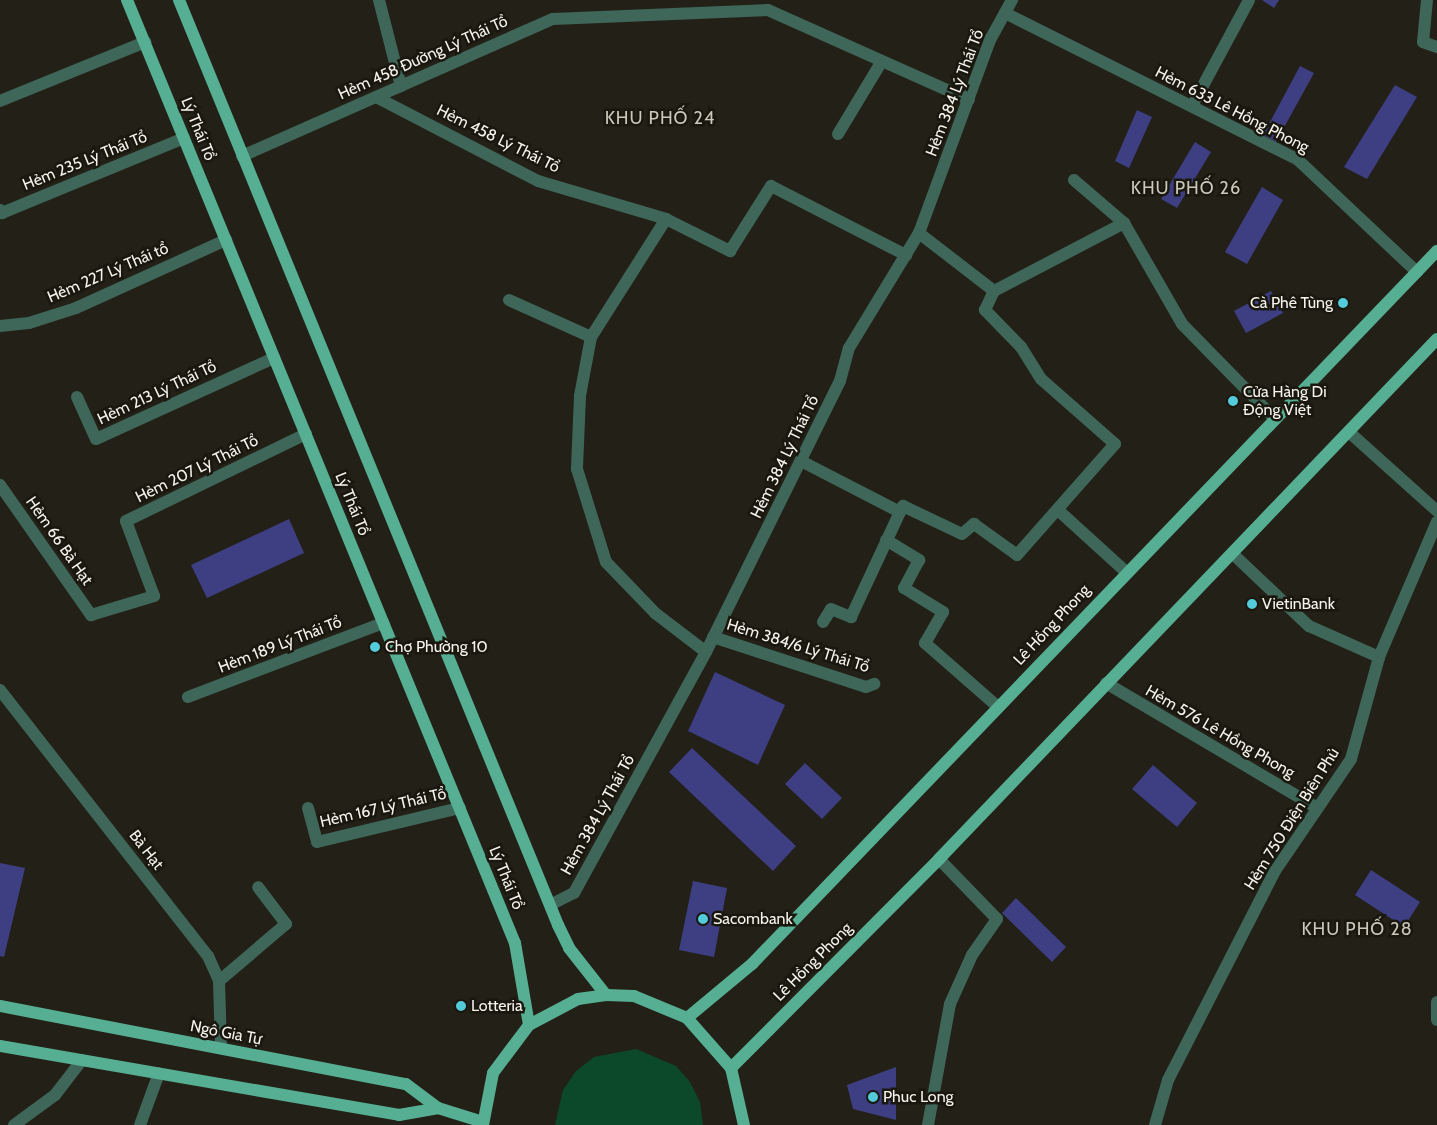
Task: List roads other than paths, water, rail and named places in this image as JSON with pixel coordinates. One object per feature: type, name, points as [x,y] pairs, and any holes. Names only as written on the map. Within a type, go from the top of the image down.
[{"type":"main road","name":"Lý Thái Tổ","points":[[127,0],[515,943],[529,1025]]},
{"type":"main road","name":"Lý Thái Tổ","points":[[179,0],[550,905],[569,948],[606,994]]},
{"type":"main road","name":"Lê Hồng Phong","points":[[688,1018],[752,964],[1125,571],[1437,251]]},
{"type":"main road","name":"Lê Hồng Phong","points":[[731,1068],[939,859],[1437,339]]},
{"type":"main road","points":[[483,1123],[493,1073],[529,1025],[578,999],[606,994],[634,996],[688,1018],[731,1068],[744,1125]]},
{"type":"main road","name":"Ngô Gia Tự","points":[[0,1006],[406,1084],[438,1108],[483,1123]]},
{"type":"main road","name":"Ngô Gia Tự","points":[[0,1046],[399,1115],[438,1108]]},
{"type":"street","points":[[379,0],[400,86]]},
{"type":"street","name":"Hẻm 384 Lý Thái Tổ","points":[[550,905],[574,893],[706,652],[840,381],[849,348],[919,232],[969,100],[1005,12],[1012,0]]},
{"type":"street","points":[[1192,106],[1248,0]]},
{"type":"street","points":[[1426,0],[1423,42],[1437,48]]},
{"type":"street","name":"Hẻm 458 Đường Lý Thái Tổ","points":[[242,156],[552,19],[768,10],[969,100]]},
{"type":"street","name":"Hẻm 633 Lê Hồng Phong","points":[[1005,12],[1297,159],[1330,186],[1417,272]]},
{"type":"street","points":[[0,101],[145,42]]},
{"type":"street","points":[[838,134],[882,61]]},
{"type":"street","name":"Hẻm 458 Lý Thái Tổ","points":[[376,97],[538,181],[666,219],[730,250],[772,186],[906,255]]},
{"type":"street","name":"Hẻm 235 Lý Thái Tổ","points":[[0,210],[2,213],[184,138]]},
{"type":"street","points":[[1074,180],[1124,223],[1182,324],[1273,418]]},
{"type":"street","points":[[666,219],[591,337],[580,396],[577,469],[606,562],[655,613],[706,652]]},
{"type":"street","points":[[823,622],[831,609],[851,617],[903,506],[962,534],[974,524],[1017,555],[1115,444],[1041,379],[1021,347],[985,310],[994,291],[1124,223]]},
{"type":"street","points":[[919,232],[994,291]]},
{"type":"street","name":"Hẻm 227 Lý Thái tổ","points":[[0,326],[29,323],[76,308],[226,240]]},
{"type":"street","points":[[509,300],[591,337]]},
{"type":"street","name":"Hẻm 213 Lý Thái Tổ","points":[[77,397],[96,439],[274,358]]},
{"type":"street","points":[[1349,432],[1437,511]]},
{"type":"street","name":"Hẻm 207 Lý Thái Tổ","points":[[90,615],[154,596],[126,521],[306,434]]},
{"type":"street","points":[[801,461],[900,512]]},
{"type":"street","name":"Hẻm 66 Bà Hạt","points":[[0,485],[90,615]]},
{"type":"street","points":[[1058,510],[1125,571]]},
{"type":"street","name":"Hẻm 750 Điện Biên Phủ","points":[[1155,1125],[1168,1080],[1266,888],[1351,759],[1380,657],[1437,522]]},
{"type":"street","points":[[886,540],[919,560],[904,588],[937,608],[944,617],[925,642],[997,706]]},
{"type":"street","points":[[1233,554],[1309,626],[1380,657]]},
{"type":"street","name":"Hẻm 189 Lý Thái Tổ","points":[[188,697],[383,623]]},
{"type":"street","name":"Hẻm 384/6 Lý Thái Tổ","points":[[713,637],[866,687],[874,684]]},
{"type":"street","name":"Hẻm 576 Lê Hồng Phong","points":[[1106,683],[1317,808]]},
{"type":"street","name":"Bà Hạt","points":[[0,690],[208,956],[219,981],[221,1048]]},
{"type":"street","name":"Hẻm 167 Lý Thái Tổ","points":[[308,808],[318,842],[460,808]]},
{"type":"street","points":[[928,1125],[950,1004],[972,955],[997,919],[939,859]]},
{"type":"street","points":[[219,981],[286,924],[258,887]]},
{"type":"street","points":[[1437,1002],[1437,1020]]},
{"type":"street","points":[[14,1125],[55,1095],[82,1060]]},
{"type":"street","points":[[140,1125],[159,1073]]},
{"type":"place","name":"Cà Phê Tùng","points":[[1343,303]]},
{"type":"place","name":"Cửa Hàng Di Động Việt","points":[[1233,401]]},
{"type":"place","name":"VietinBank","points":[[1252,604]]},
{"type":"place","name":"Chợ Phường 10","points":[[375,647]]},
{"type":"place","name":"Sacombank","points":[[703,919]]},
{"type":"place","name":"Lotteria","points":[[461,1006]]},
{"type":"place","name":"Phuc Long","points":[[873,1097]]},
{"type":"district","name":"KHU PHỐ 24","points":[[660,118]]},
{"type":"district","name":"KHU PHỐ 26","points":[[1186,188]]},
{"type":"district","name":"KHU PHỐ 28","points":[[1357,929]]}]
